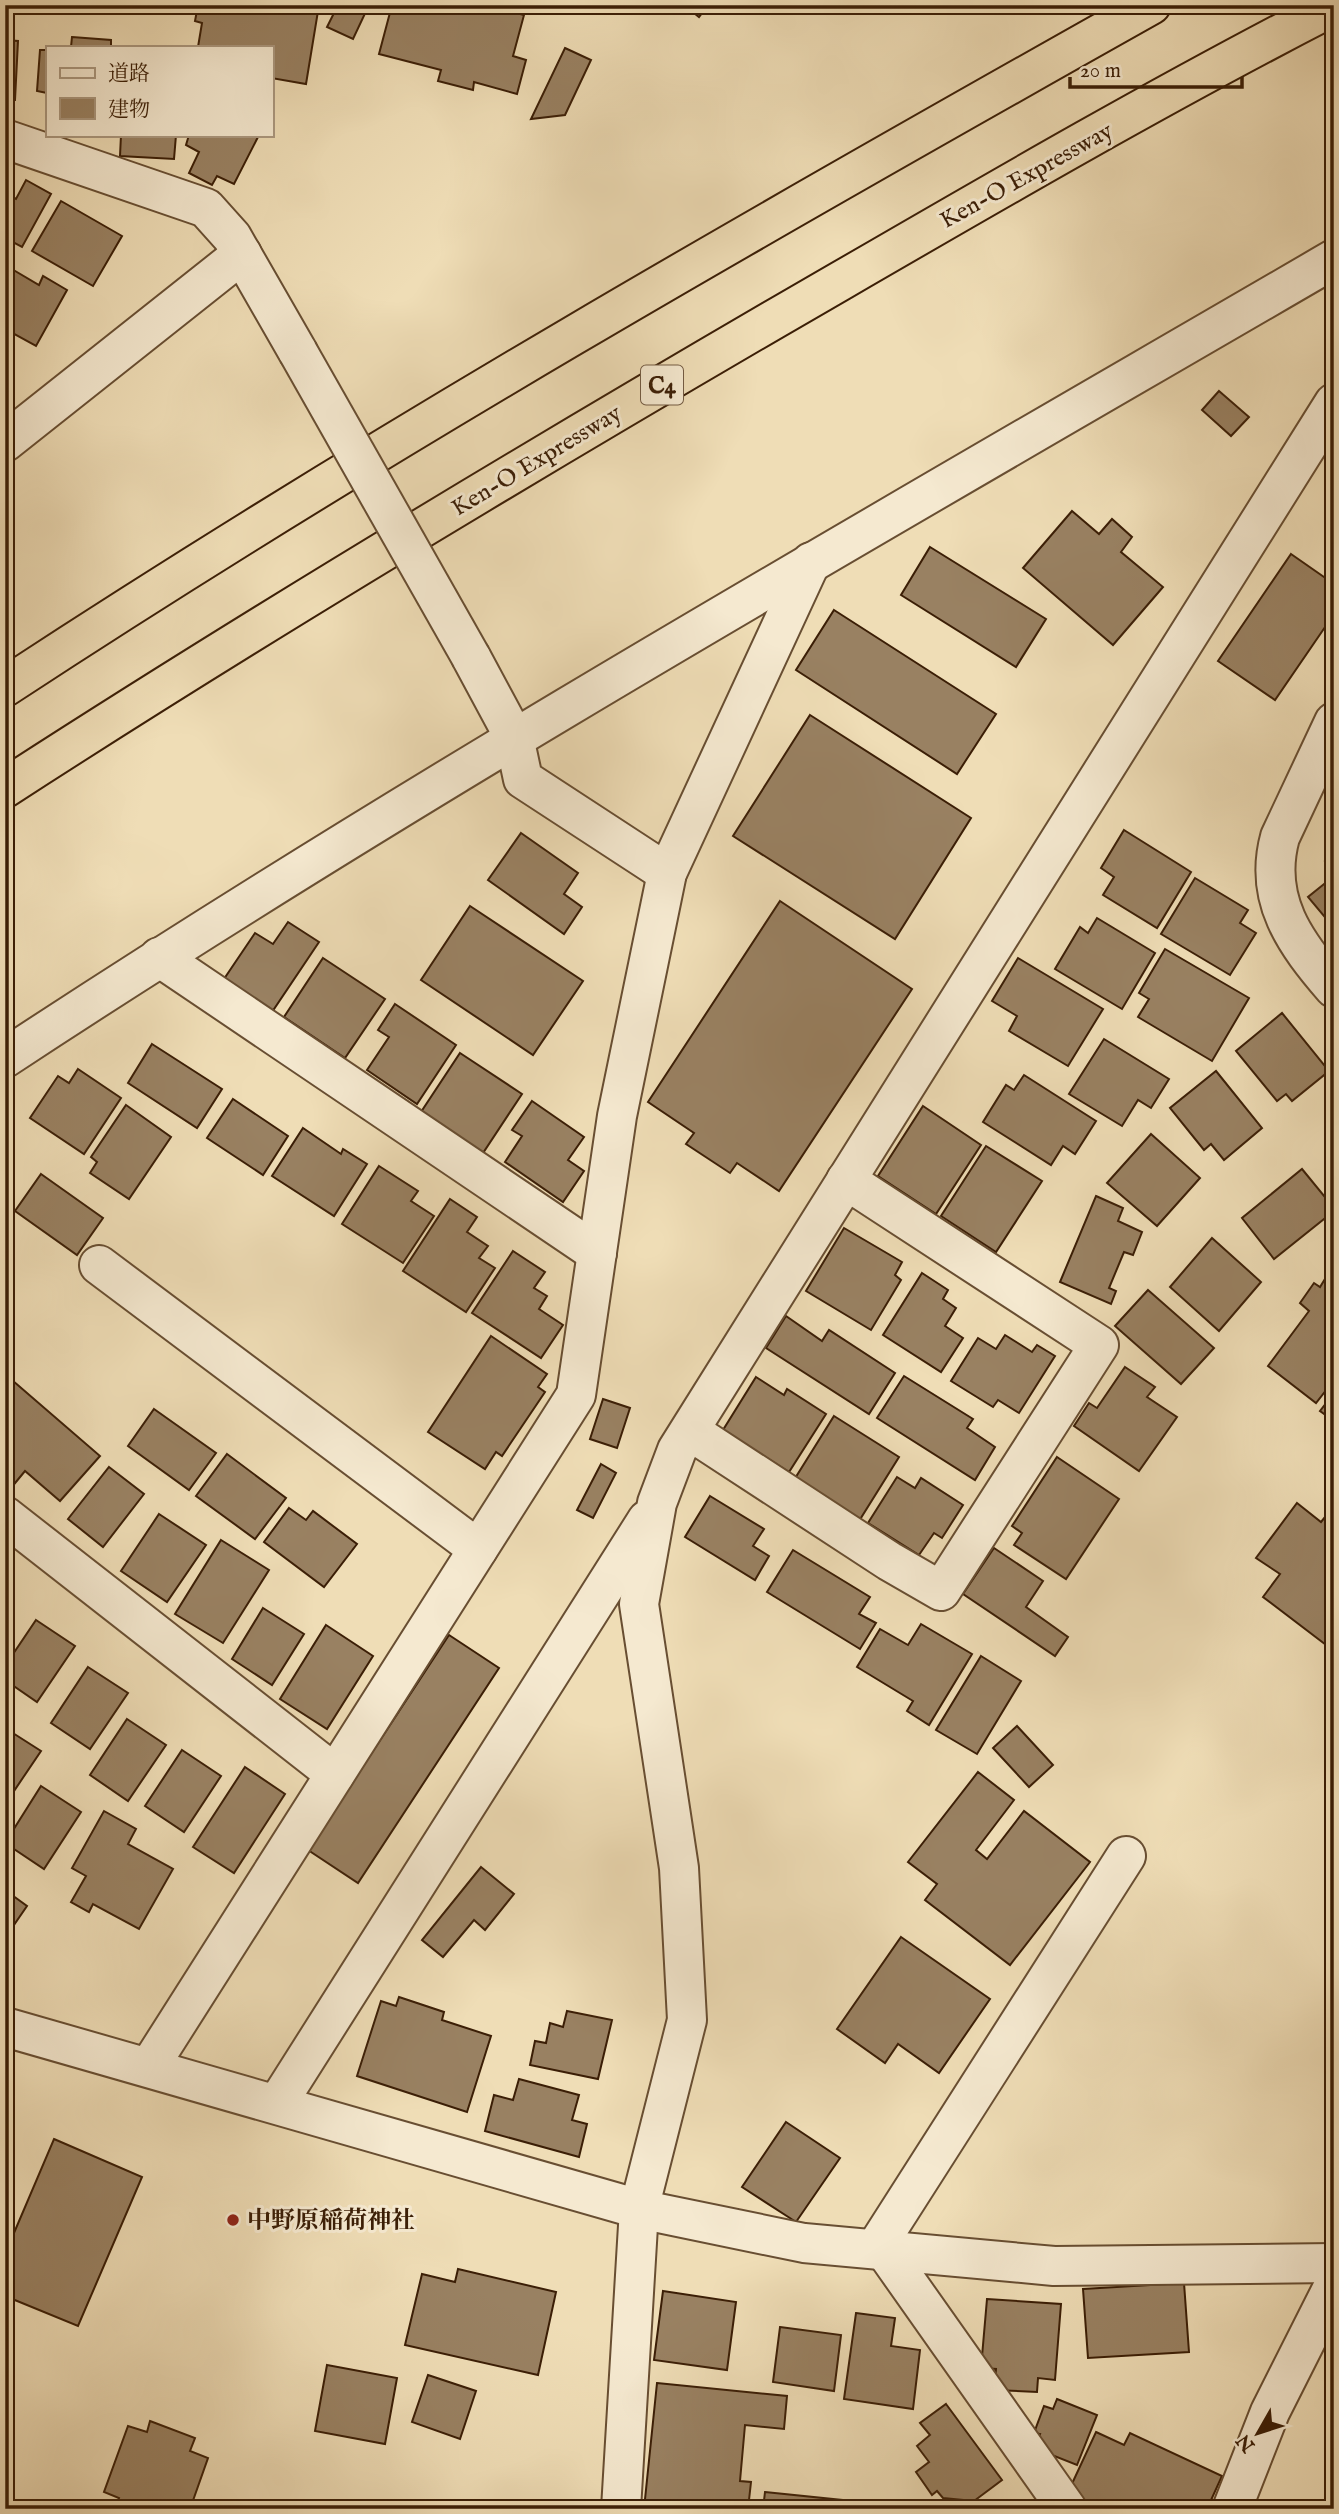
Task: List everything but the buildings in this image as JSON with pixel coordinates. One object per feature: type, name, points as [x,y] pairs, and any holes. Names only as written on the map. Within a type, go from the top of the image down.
[{"type":"highway","points":[[5,687],[91,630],[484,387],[1151,5]]},
{"type":"highway","name":"Ken-O Expressway","points":[[5,788],[136,703],[528,463],[928,230],[1252,48],[1334,6]]},
{"type":"street","points":[[5,139],[206,208],[232,237],[471,657],[514,737],[523,779],[667,873]]},
{"type":"street","points":[[5,442],[242,254]]},
{"type":"street","points":[[5,1058],[159,957],[514,737],[1334,259]]},
{"type":"street","points":[[621,2509],[639,2209],[687,2020],[679,1868],[639,1604],[657,1503],[677,1450],[1334,403]]},
{"type":"street","points":[[149,2067],[576,1395],[617,1116],[667,873],[811,562]]},
{"type":"street","points":[[1334,722],[1280,837],[1274,882],[1289,928],[1334,988]]},
{"type":"street","points":[[159,957],[597,1253]]},
{"type":"street","points":[[690,1431],[940,1591],[1099,1345],[846,1180]]},
{"type":"street","points":[[99,1265],[478,1549]]},
{"type":"street","points":[[277,2105],[657,1503]]},
{"type":"street","points":[[5,1516],[335,1774]]},
{"type":"street","points":[[880,2250],[1126,1856]]},
{"type":"street","points":[[5,2026],[639,2209],[804,2243],[1054,2266],[1334,2263]]},
{"type":"street","points":[[880,2250],[1067,2509]]},
{"type":"street","points":[[1232,2509],[1270,2412],[1334,2285]]},
{"type":"place","name":"中野原稲荷神社","points":[[233,2220]]}]
